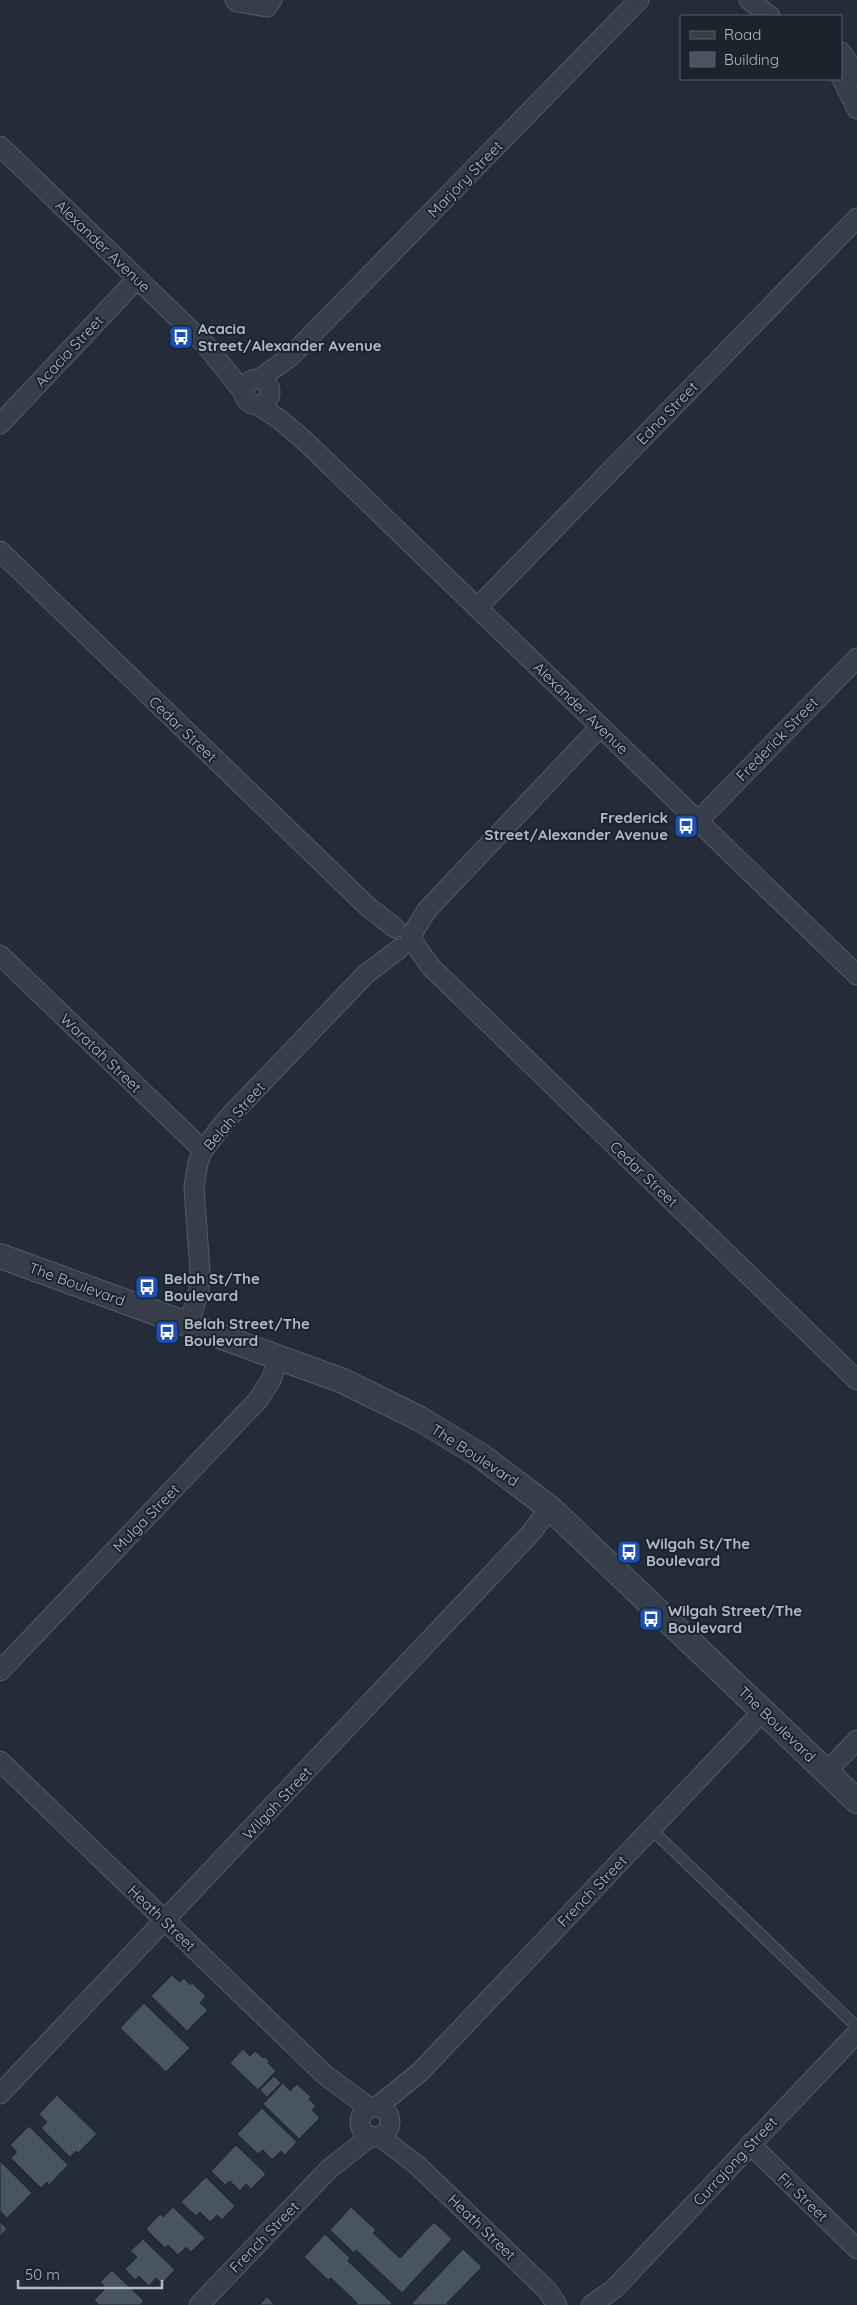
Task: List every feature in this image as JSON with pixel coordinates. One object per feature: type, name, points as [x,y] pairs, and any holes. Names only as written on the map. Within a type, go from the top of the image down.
[{"type":"street","points":[[235,0],[267,7],[272,0]]},
{"type":"street","name":"Marjory Street","points":[[259,389],[639,0]]},
{"type":"street","points":[[748,0],[761,15]]},
{"type":"street","points":[[748,0],[769,15]]},
{"type":"street","points":[[842,51],[857,45]]},
{"type":"street","points":[[842,53],[850,72],[857,109]]},
{"type":"street","name":"Alexander Avenue","points":[[0,146],[206,345],[289,415],[305,441],[857,975]]},
{"type":"street","name":"Edna Street","points":[[477,608],[857,218]]},
{"type":"street","name":"Acacia Street","points":[[0,424],[137,279]]},
{"type":"street","name":"Cedar Street","points":[[0,551],[857,1380]]},
{"type":"street","name":"Frederick Street","points":[[698,821],[857,658]]},
{"type":"street","name":"Belah Street","points":[[188,1324],[199,1290],[200,1272],[194,1188],[202,1150],[226,1120],[428,910],[600,727]]},
{"type":"street","name":"Waratah Street","points":[[0,955],[202,1150]]},
{"type":"street","name":"The Boulevard","points":[[0,1256],[279,1356],[343,1381],[420,1419],[481,1456],[550,1508],[857,1801]]},
{"type":"street","name":"Mulga Street","points":[[0,1671],[258,1400],[271,1380],[279,1356]]},
{"type":"street","name":"Wilgah Street","points":[[0,2094],[530,1534],[550,1508]]},
{"type":"street","name":"French Street","points":[[199,2305],[763,1711]]},
{"type":"street","points":[[826,1772],[857,1740]]},
{"type":"street","name":"Heath Street","points":[[0,1761],[374,2122],[552,2297],[571,2305]]},
{"type":"street","name":"Currajong Street","points":[[591,2305],[610,2297],[750,2144],[857,2033]]},
{"type":"street","name":"Fir Street","points":[[750,2144],[857,2249]]},
{"type":"lane","points":[[651,1829],[857,2027]]},
{"type":"building","points":[[172,1975],[179,1982],[184,1978],[190,1985],[192,1983],[206,1996],[200,2003],[208,2010],[187,2031],[151,1996]]},
{"type":"building","points":[[144,2003],[190,2048],[166,2072],[120,2028]]},
{"type":"building","points":[[243,2049],[250,2056],[255,2051],[263,2058],[264,2056],[276,2071],[258,2090],[230,2063]]},
{"type":"building","points":[[274,2076],[281,2083],[267,2097],[260,2090]]},
{"type":"building","points":[[283,2083],[290,2091],[297,2084],[311,2097],[309,2099],[316,2106],[312,2110],[320,2118],[299,2139],[263,2104]]},
{"type":"building","points":[[57,2095],[97,2134],[78,2153],[76,2151],[70,2157],[41,2128],[47,2122],[39,2114]]},
{"type":"building","points":[[262,2108],[297,2142],[285,2155],[281,2151],[272,2160],[263,2150],[258,2154],[237,2134]]},
{"type":"building","points":[[29,2126],[68,2165],[49,2185],[47,2182],[41,2188],[11,2158],[17,2152],[10,2145]]},
{"type":"building","points":[[236,2145],[266,2174],[251,2189],[246,2184],[240,2191],[230,2181],[225,2185],[211,2171]]},
{"type":"building","points":[[0,2161],[32,2193],[7,2218],[0,2211]]},
{"type":"building","points":[[206,2177],[235,2206],[222,2220],[217,2215],[210,2222],[200,2212],[196,2216],[181,2202]]},
{"type":"building","points":[[173,2207],[205,2238],[191,2252],[186,2247],[178,2255],[168,2245],[165,2248],[146,2229],[160,2214],[163,2217]]},
{"type":"building","points":[[351,2207],[376,2230],[373,2233],[400,2258],[434,2222],[452,2239],[402,2293],[356,2250],[354,2253],[330,2230]]},
{"type":"building","points":[[0,2222],[7,2229],[0,2236]]},
{"type":"building","points":[[325,2234],[350,2258],[348,2261],[392,2303],[391,2305],[355,2305],[357,2303],[331,2278],[328,2280],[304,2257]]},
{"type":"building","points":[[143,2239],[175,2270],[162,2283],[156,2278],[149,2286],[139,2276],[135,2280],[125,2269],[137,2257],[130,2251]]},
{"type":"building","points":[[463,2249],[482,2267],[447,2303],[449,2305],[414,2305],[412,2303]]},
{"type":"building","points":[[112,2270],[144,2301],[140,2305],[99,2305],[94,2300],[106,2288],[100,2282]]},
{"type":"building","points":[[267,2297],[275,2305],[259,2305]]},
{"type":"place","name":"Acacia Street/Alexander Avenue","points":[[181,337]]},
{"type":"place","name":"Frederick Street/Alexander Avenue","points":[[686,826]]},
{"type":"place","name":"Belah St/The Boulevard","points":[[147,1287]]},
{"type":"place","name":"Belah Street/The Boulevard","points":[[167,1332]]},
{"type":"place","name":"Wilgah St/The Boulevard","points":[[629,1552]]},
{"type":"place","name":"Wilgah Street/The Boulevard","points":[[651,1619]]}]
